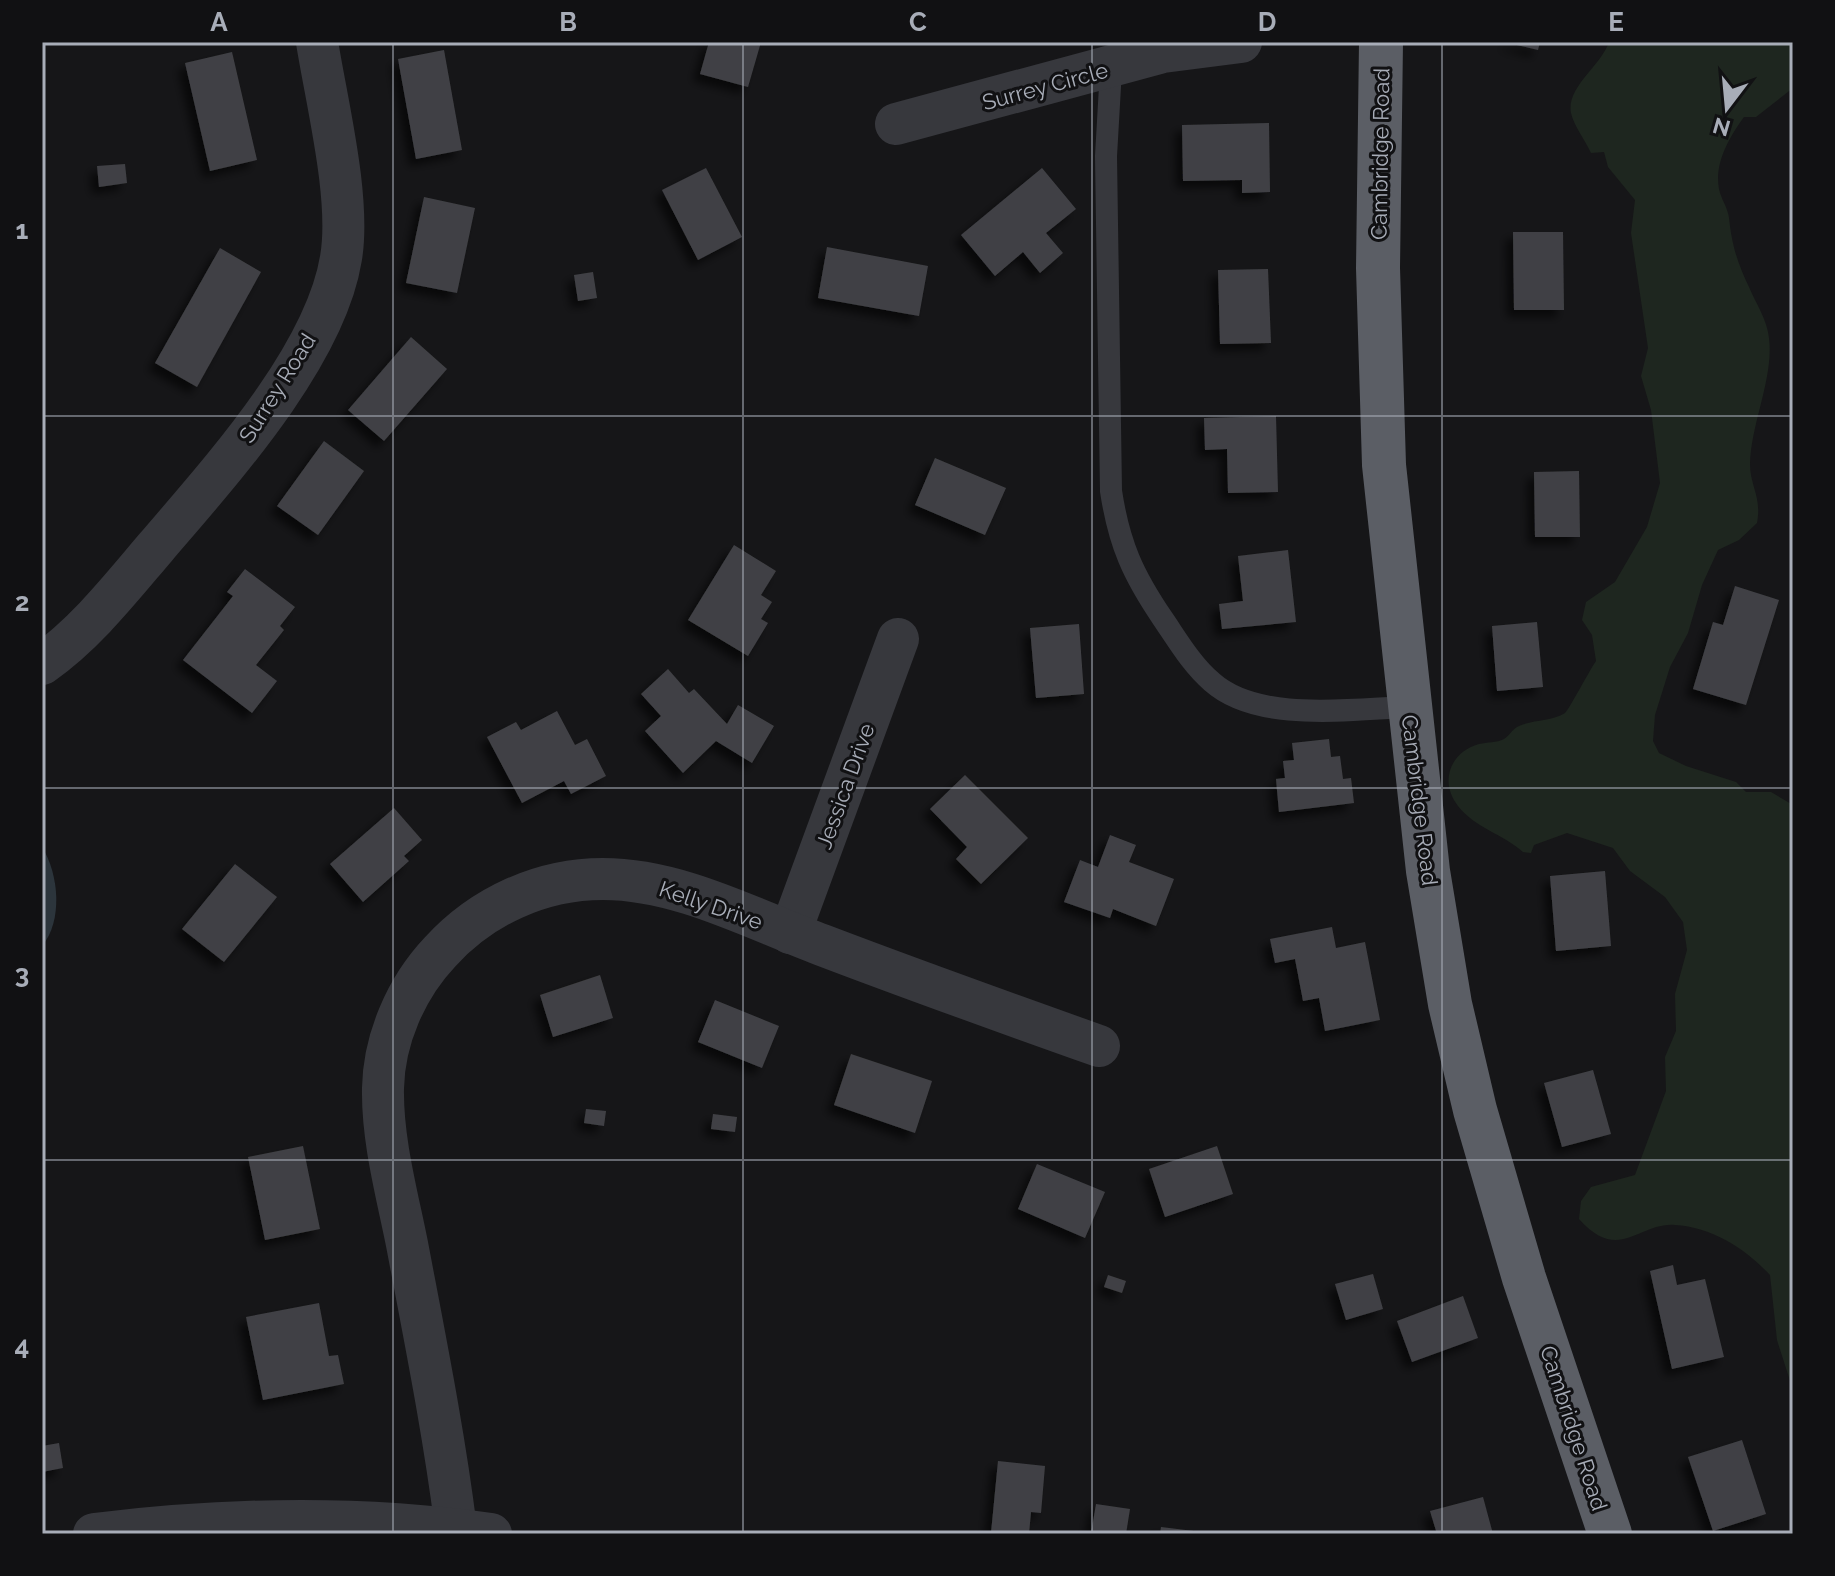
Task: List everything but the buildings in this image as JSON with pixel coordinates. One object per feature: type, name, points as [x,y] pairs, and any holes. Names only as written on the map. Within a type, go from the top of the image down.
[{"type":"highway","name":"Cambridge Road","points":[[1381,42],[1380,383],[1391,547],[1428,871],[1450,1004],[1469,1084],[1524,1278],[1610,1534]]},
{"type":"street","name":"Surrey Road","points":[[42,664],[97,614],[228,464],[288,378],[332,295],[342,258],[344,219],[317,42]]},
{"type":"street","name":"Surrey Circle","points":[[896,124],[1192,46],[1241,42]]},
{"type":"street","name":"Jessica Drive","points":[[790,933],[898,639]]},
{"type":"street","name":"Kelly Drive","points":[[473,1531],[447,1456],[394,1174],[384,1103],[387,1055],[397,1020],[413,987],[446,945],[474,921],[521,895],[556,884],[602,879],[641,882],[700,898],[1099,1046]]},
{"type":"street","points":[[94,1534],[232,1521],[342,1521],[473,1531]]},
{"type":"lane","points":[[1111,69],[1106,156],[1111,491],[1117,533],[1131,568],[1201,672],[1229,694],[1265,706],[1312,710],[1409,707]]},
{"type":"shaded area","points":[[1609,42],[1793,42],[1793,88],[1756,117],[1744,117],[1724,150],[1718,179],[1738,261],[1764,318],[1769,338],[1768,368],[1751,448],[1757,523],[1739,540],[1718,550],[1702,585],[1688,633],[1670,667],[1655,715],[1653,741],[1659,753],[1686,766],[1736,782],[1746,792],[1771,792],[1793,805],[1793,1390],[1777,1340],[1770,1275],[1750,1256],[1715,1235],[1689,1227],[1662,1226],[1617,1240],[1593,1232],[1579,1219],[1581,1201],[1591,1187],[1635,1175],[1666,1091],[1665,1057],[1676,1031],[1675,994],[1687,950],[1683,922],[1665,897],[1630,871],[1613,848],[1567,833],[1534,845],[1531,853],[1523,852],[1465,814],[1452,797],[1449,787],[1450,769],[1469,748],[1501,740],[1517,727],[1565,713],[1596,661],[1592,635],[1582,620],[1586,602],[1615,582],[1647,527],[1660,483],[1651,410],[1641,376],[1648,348],[1631,233],[1635,200],[1608,167],[1604,152],[1591,153],[1571,113],[1574,94]]},
{"type":"shaded area","points":[[42,847],[52,870],[56,911],[49,936],[42,946]]}]
